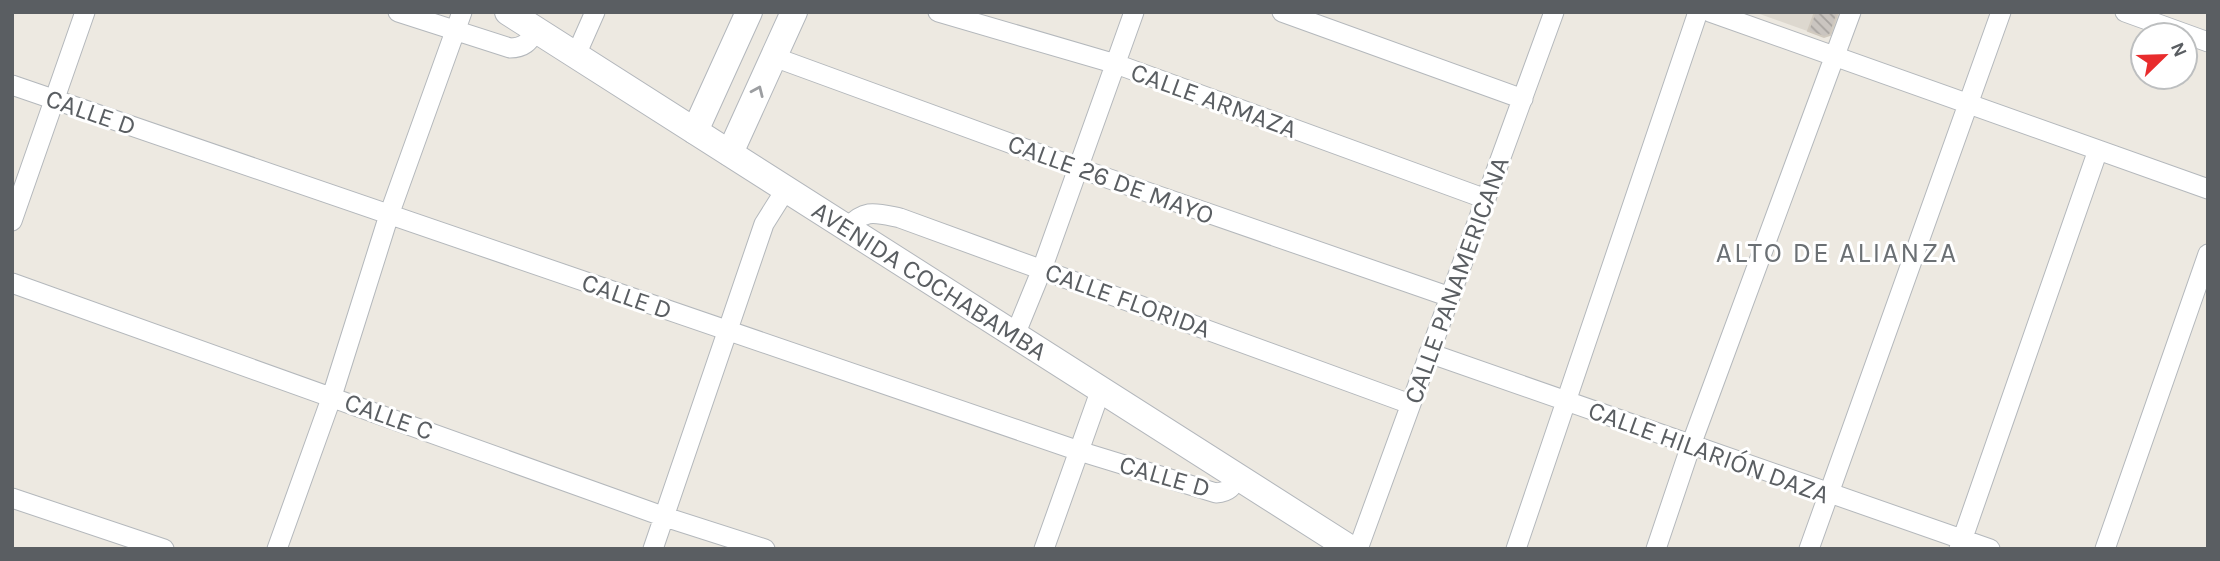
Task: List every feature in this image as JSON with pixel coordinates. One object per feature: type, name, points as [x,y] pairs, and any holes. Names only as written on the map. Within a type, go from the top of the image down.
[{"type":"street","points":[[12,221],[85,12]]},
{"type":"street","points":[[398,12],[510,48],[527,44],[537,30]]},
{"type":"street","points":[[277,549],[332,396],[389,215],[462,12]]},
{"type":"street","name":"AVENIDA COCHABAMBA","points":[[508,12],[1351,549]]},
{"type":"street","points":[[576,55],[595,12]]},
{"type":"street","points":[[695,131],[749,12]]},
{"type":"street","points":[[730,153],[794,12]]},
{"type":"street","name":"CALLE ARMAZA","points":[[938,12],[1116,64],[1486,199]]},
{"type":"street","points":[[1015,335],[1042,269],[1134,12]]},
{"type":"street","points":[[1282,12],[1522,99]]},
{"type":"street","name":"CALLE PANAMERICANA","points":[[1357,549],[1554,12]]},
{"type":"street","points":[[1516,549],[1698,12]]},
{"type":"street","points":[[1710,12],[2208,189]]},
{"type":"street","points":[[1656,549],[1691,445],[1851,12]]},
{"type":"street","points":[[1809,549],[2001,12]]},
{"type":"street","points":[[2125,12],[2208,42]]},
{"type":"street","name":"CALLE 26 DE MAYO","points":[[774,57],[1078,168],[1450,297]]},
{"type":"street","name":"CALLE D","points":[[12,85],[1079,451],[1216,493],[1231,489],[1238,477]]},
{"type":"street","points":[[1961,544],[2098,150]]},
{"type":"street","points":[[653,549],[764,224],[786,189]]},
{"type":"street","name":"CALLE FLORIDA","points":[[847,228],[865,213],[900,218],[1410,404]]},
{"type":"street","points":[[2105,549],[2208,254]]},
{"type":"street","name":"CALLE C","points":[[12,283],[665,517],[765,549]]},
{"type":"street","name":"CALLE HILARIÓN DAZA","points":[[1429,354],[1829,494],[1961,544],[1990,549]]},
{"type":"street","points":[[1044,549],[1101,389]]},
{"type":"street","points":[[12,498],[164,549]]},
{"type":"shaded area","points":[[1754,12],[1841,12],[1834,33],[1824,37]]},
{"type":"building","points":[[1815,12],[1838,12],[1830,35],[1824,37],[1808,31]]},
{"type":"district","name":"ALTO DE ALIANZA","points":[[1837,252]]}]
